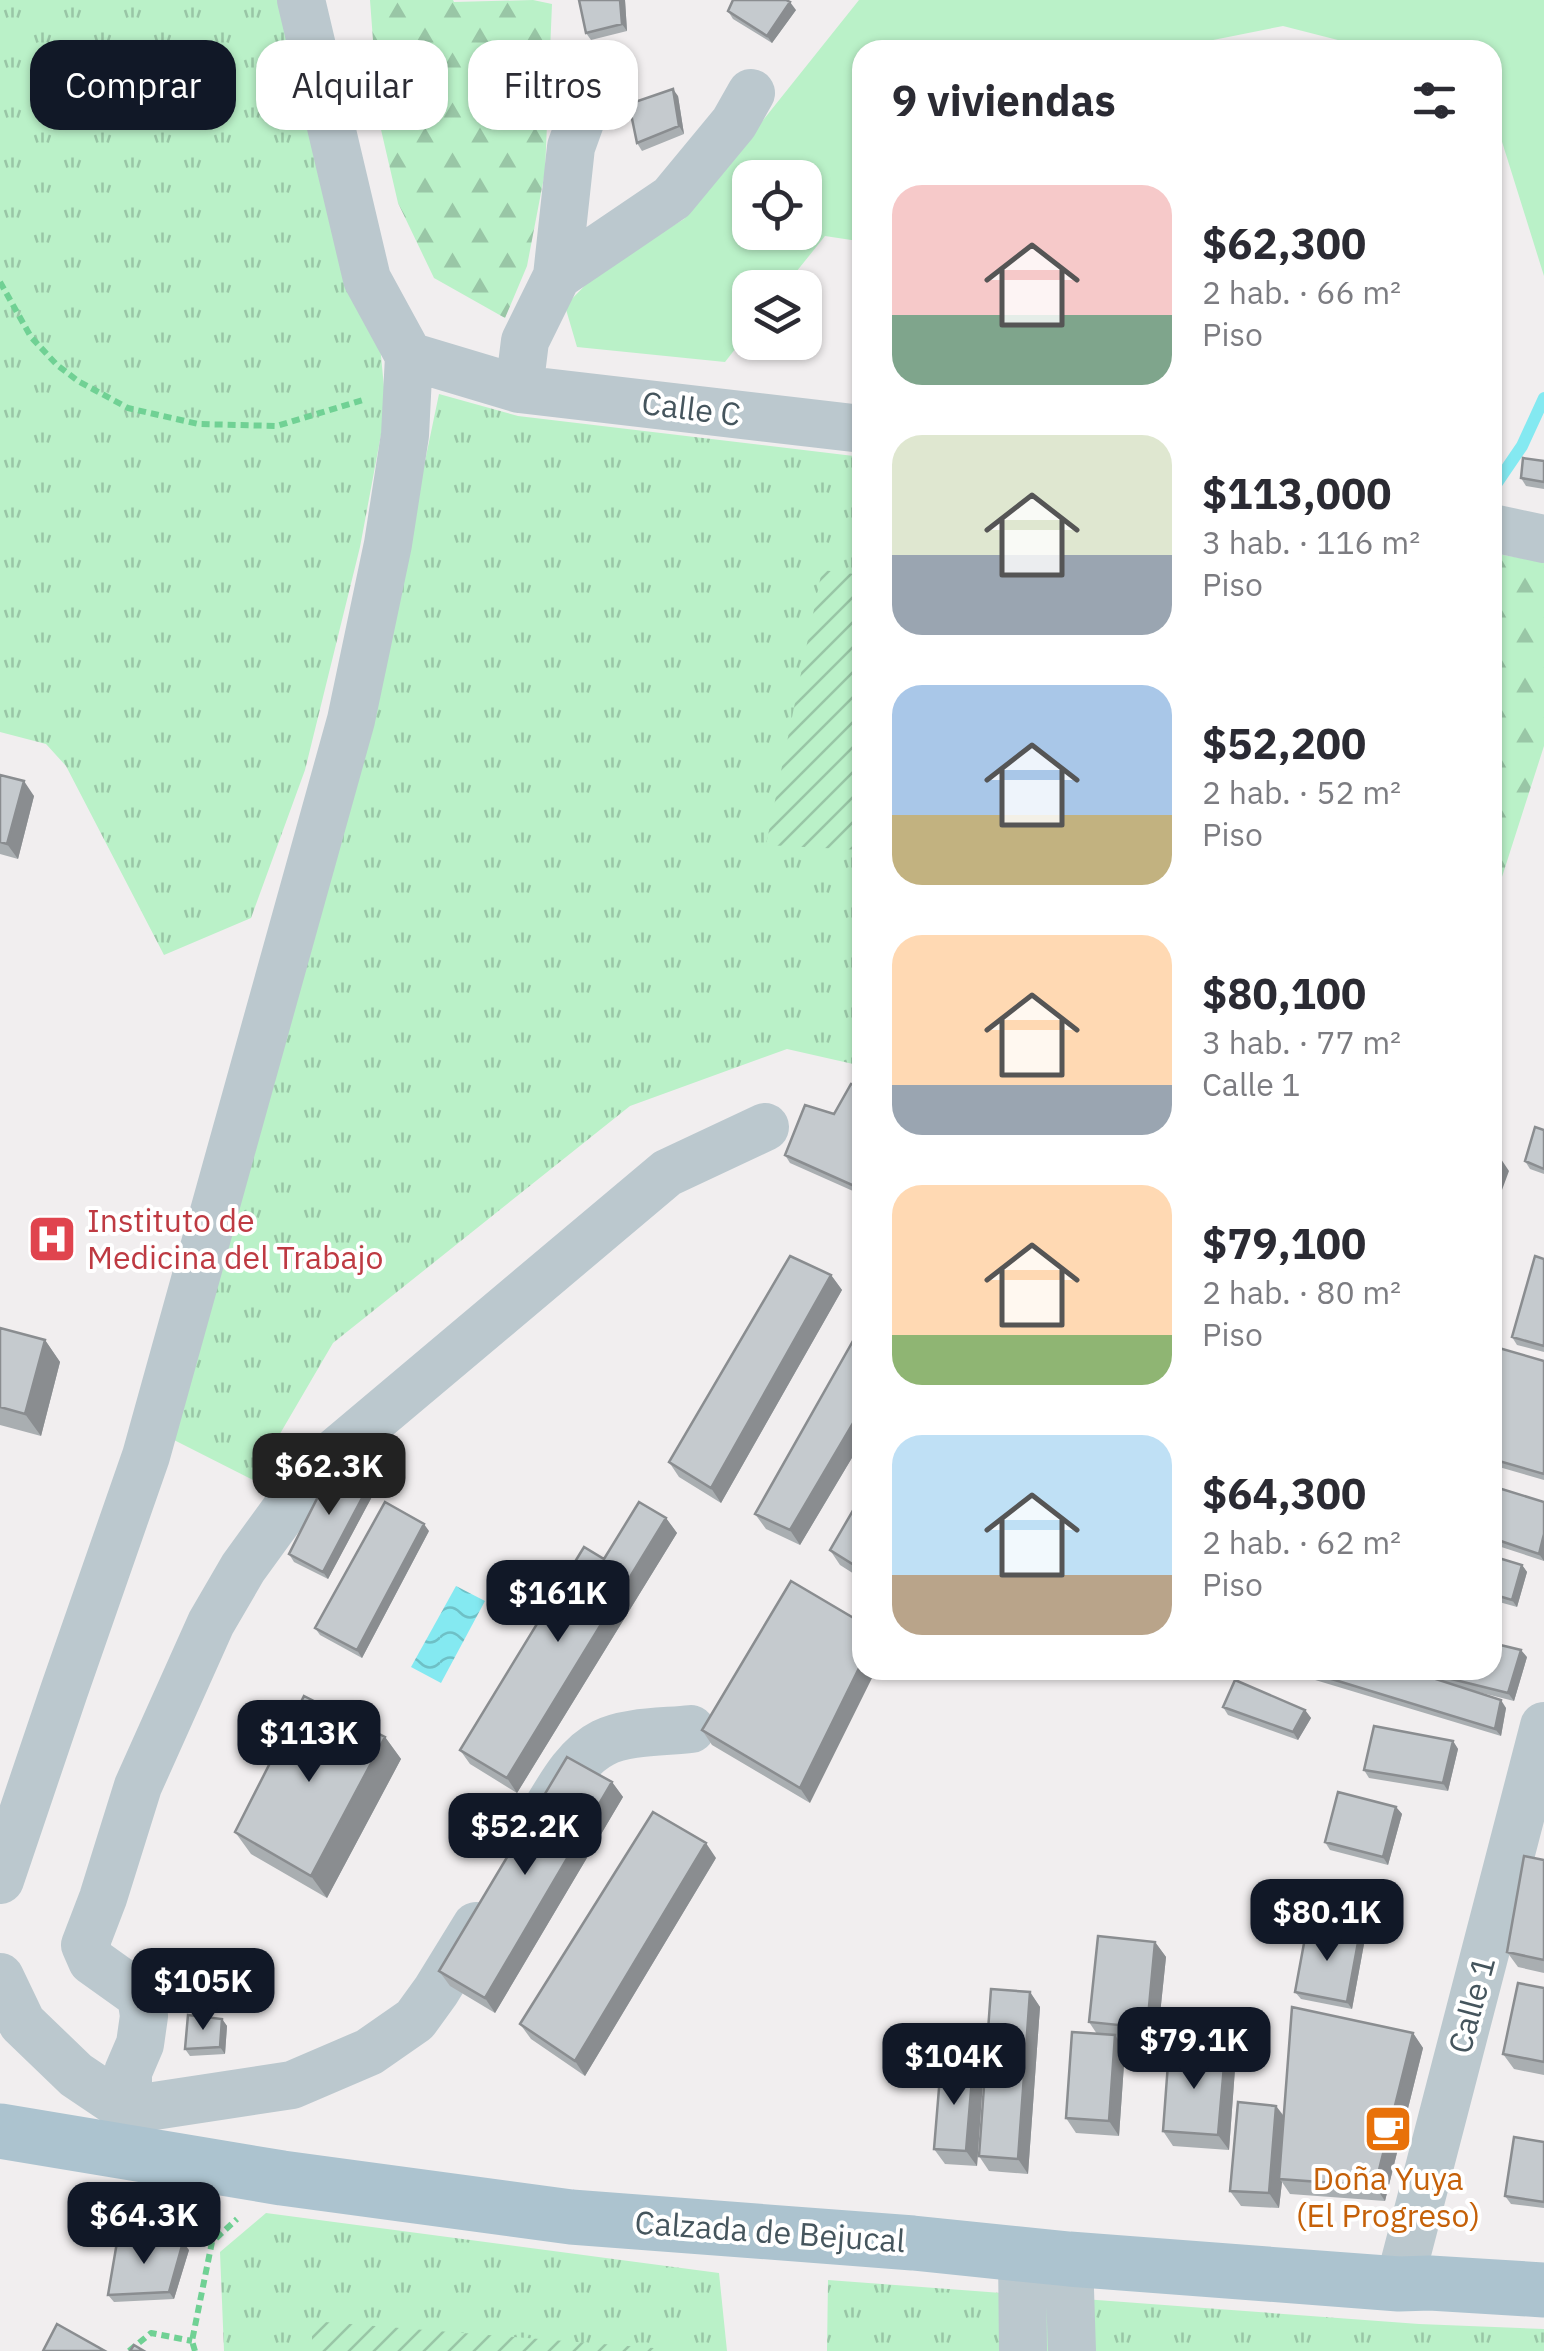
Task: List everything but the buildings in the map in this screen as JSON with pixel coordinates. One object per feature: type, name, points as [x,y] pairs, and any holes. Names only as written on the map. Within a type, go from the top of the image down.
[{"type":"main road","name":"Calzada de Bejucal","points":[[0,2130],[128,2131],[282,2178],[572,2217],[1399,2284],[1544,2290]]},
{"type":"street","points":[[0,1880],[146,1456],[351,720],[388,544],[405,435],[410,356],[368,278],[301,0]]},
{"type":"street","points":[[557,276],[672,198],[734,123],[751,93]]},
{"type":"street","points":[[519,389],[525,342],[557,276],[571,147],[577,130]]},
{"type":"street","name":"Calle C","points":[[410,356],[519,389],[852,428]]},
{"type":"street","points":[[128,2131],[128,2072],[140,2044],[142,1996],[92,1961],[84,1946],[138,1786],[211,1622],[242,1568],[314,1470],[540,1278],[667,1173],[765,1128]]},
{"type":"street","name":"Calle 1","points":[[1399,2284],[1544,1726]]},
{"type":"street","points":[[523,1848],[577,1764],[603,1743],[637,1734],[691,1730]]},
{"type":"street","points":[[128,2131],[292,2085],[369,2052],[414,2020],[494,1896]]},
{"type":"street","points":[[0,1978],[22,2023],[128,2131]]},
{"type":"street","points":[[1023,2351],[1046,2256]]},
{"type":"street","points":[[1046,2256],[1072,2351]]},
{"type":"path","points":[[0,282],[31,337],[78,381],[128,408],[198,424],[277,426],[371,398],[410,356]]},
{"type":"path","points":[[195,2351],[192,2341],[212,2242],[282,2178]]},
{"type":"path","points":[[128,2351],[151,2333],[192,2341]]},
{"type":"green space","points":[[0,0],[288,0],[299,40],[256,40],[256,130],[323,130],[379,335],[386,408],[360,547],[305,770],[251,918],[164,955],[66,766],[46,744],[0,732]]},
{"type":"green space","points":[[370,0],[533,0],[552,4],[550,40],[468,40],[468,130],[547,130],[545,172],[527,266],[505,318],[434,278],[398,203],[381,130],[448,130],[448,40],[373,40]]},
{"type":"green space","points":[[859,0],[1544,0],[1544,276],[1502,142],[1502,40],[1338,40],[1283,26],[1213,40],[852,40],[852,240],[825,236],[822,240],[822,160],[732,160],[732,250],[814,250],[798,270],[732,270],[732,353],[725,362],[577,347],[565,306],[602,268],[684,219]]},
{"type":"green space","points":[[439,394],[518,416],[852,456],[852,1064],[787,1049],[630,1106],[333,1343],[253,1480],[174,1440],[360,772]]},
{"type":"green space","points":[[1502,555],[1544,562],[1544,746],[1502,877]]},
{"type":"green space","points":[[822,570],[852,574],[852,849],[766,845]]},
{"type":"green space","points":[[266,2213],[719,2273],[727,2351],[224,2351],[220,2252]]},
{"type":"green space","points":[[828,2280],[1419,2324],[1544,2329],[1544,2351],[827,2351]]},
{"type":"green space","points":[[312,2321],[666,2349],[666,2351],[312,2351]]},
{"type":"water","points":[[456,1586],[485,1601],[441,1683],[411,1667]]},
{"type":"waterway","points":[[1502,475],[1522,446],[1544,398]]},
{"type":"place","name":"Instituto de Medicina del Trabajo","points":[[52,1239]]},
{"type":"place","name":"Doña Yuya (El Progreso)","points":[[1388,2129]]}]
